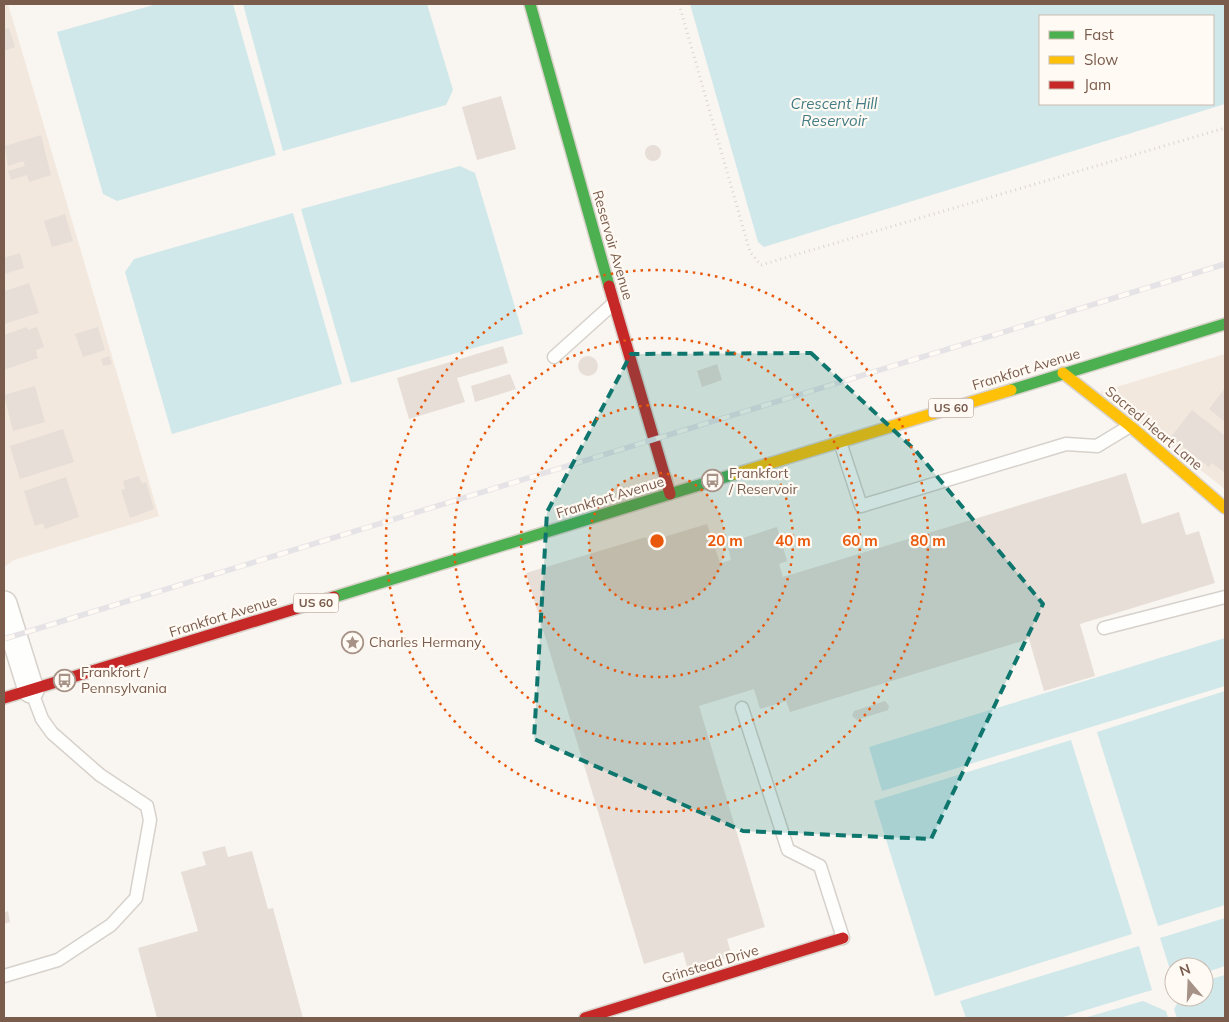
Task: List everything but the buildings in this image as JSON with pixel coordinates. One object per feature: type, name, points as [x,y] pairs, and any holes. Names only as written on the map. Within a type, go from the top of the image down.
[{"type":"main road","name":"Reservoir Avenue","points":[[530,4],[670,494]]},
{"type":"main road","name":"Frankfort Avenue","points":[[4,698],[1225,324]]},
{"type":"main road","name":"Sacred Heart Lane","points":[[1062,373],[1130,426],[1225,508]]},
{"type":"main road","name":"Grinstead Drive","points":[[585,1018],[843,938]]},
{"type":"street","points":[[4,604],[30,690]]},
{"type":"lane","points":[[554,357],[614,303]]},
{"type":"lane","points":[[840,442],[861,506],[1066,444],[1097,446],[1130,426]]},
{"type":"lane","points":[[1104,628],[1225,597]]},
{"type":"lane","points":[[4,976],[58,960],[111,925],[136,898],[150,820],[147,806],[100,775],[52,733],[42,719],[30,690]]},
{"type":"lane","points":[[742,708],[788,850],[820,866],[843,938]]},
{"type":"path","points":[[679,4],[750,252],[761,265],[1225,128]]},
{"type":"highlighted area","points":[[811,353],[916,451],[1043,604],[931,839],[743,831],[534,739],[547,512],[631,354]]},
{"type":"shaded area","points":[[4,4],[8,4],[159,516],[14,560],[4,567]]},
{"type":"shaded area","points":[[1225,354],[1225,489],[1100,392]]},
{"type":"water","points":[[157,4],[233,4],[276,155],[117,201],[103,194],[57,32]]},
{"type":"water","points":[[243,4],[427,4],[453,90],[446,105],[283,151]]},
{"type":"water","name":"Crescent Hill Reservoir","points":[[690,4],[1225,4],[1225,104],[764,247],[758,242]]},
{"type":"water","points":[[460,166],[475,173],[523,334],[351,383],[301,209]]},
{"type":"water","points":[[293,213],[342,384],[172,434],[125,272],[134,259]]},
{"type":"water","points":[[1225,638],[1225,686],[882,791],[869,747]]},
{"type":"water","points":[[1225,691],[1225,905],[1158,926],[1097,732]]},
{"type":"water","points":[[1071,740],[1132,934],[935,996],[874,801]]},
{"type":"water","points":[[1225,918],[1225,966],[1214,970],[1214,957],[1166,957],[1160,938]]},
{"type":"water","points":[[1139,946],[1152,990],[1060,1018],[966,1018],[960,1001]]},
{"type":"water","points":[[1225,975],[1225,1018],[1177,1018],[1175,1007],[1214,1007],[1214,978]]},
{"type":"water","points":[[1143,1001],[1166,1011],[1168,1018],[1084,1018]]},
{"type":"railway","points":[[4,639],[1225,264]]},
{"type":"traffic: fast","points":[[530,4],[609,286]]},
{"type":"traffic: fast","points":[[1011,390],[1225,324]]},
{"type":"traffic: fast","points":[[334,597],[735,474]]},
{"type":"traffic: slow","points":[[1063,373],[1130,426],[1225,508]]},
{"type":"traffic: slow","points":[[735,474],[1011,390]]},
{"type":"traffic: jam","points":[[609,286],[670,494]]},
{"type":"traffic: jam","points":[[4,698],[334,597]]},
{"type":"traffic: jam","points":[[585,1018],[843,938]]},
{"type":"place","name":"Frankfort / Reservoir","points":[[713,481]]},
{"type":"place","name":"Charles Hermany","points":[[353,642]]},
{"type":"place","name":"Frankfort / Pennsylvania","points":[[65,680]]}]
